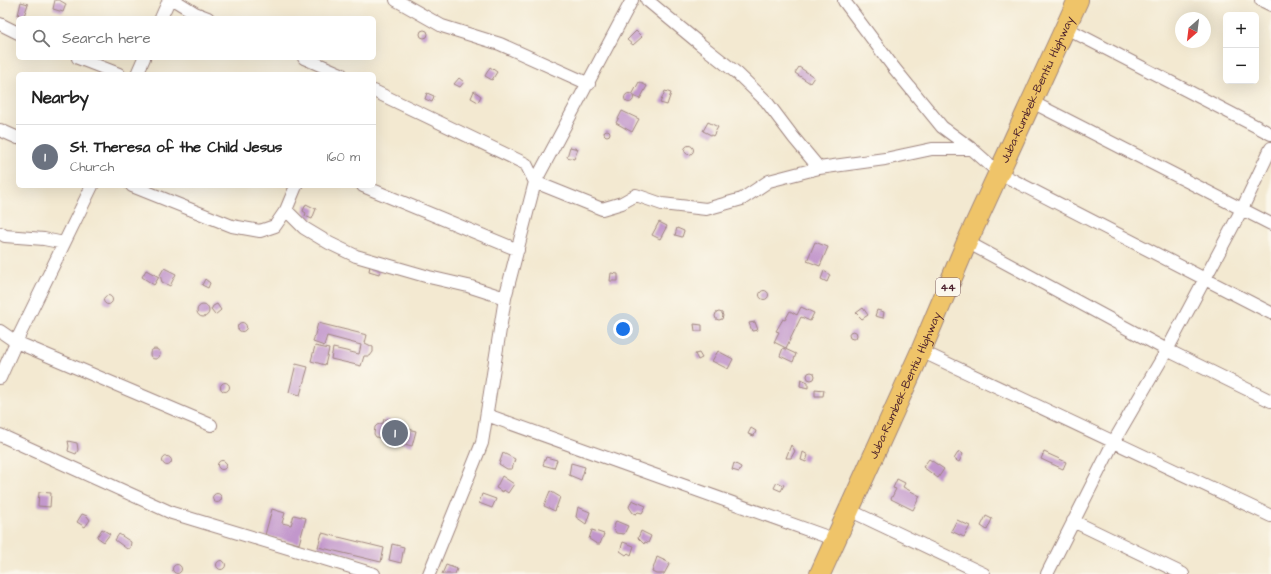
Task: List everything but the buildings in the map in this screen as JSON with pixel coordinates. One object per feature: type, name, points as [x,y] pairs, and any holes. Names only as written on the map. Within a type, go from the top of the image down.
[{"type":"main road","name":"Juba-Rumbek-Bentiu Highway","points":[[820,574],[921,351],[967,242],[1078,0]]},
{"type":"street","points":[[162,16],[169,0]]},
{"type":"street","points":[[174,0],[203,16]]},
{"type":"street","points":[[429,574],[482,443],[505,298],[535,182],[589,84],[632,0]]},
{"type":"street","points":[[647,0],[738,74],[766,101],[819,168]]},
{"type":"street","points":[[1261,0],[1271,5]]},
{"type":"street","points":[[399,1],[442,26],[500,44],[589,84]]},
{"type":"street","points":[[844,1],[894,68],[942,127],[972,148],[999,173],[1271,313]]},
{"type":"street","points":[[0,24],[16,32]]},
{"type":"street","points":[[1066,28],[1271,134]]},
{"type":"street","points":[[83,60],[113,72]]},
{"type":"street","points":[[138,72],[143,60]]},
{"type":"street","points":[[309,60],[336,72]]},
{"type":"street","points":[[376,92],[526,164],[535,182],[602,209],[622,203],[636,195],[662,204],[706,209],[742,199],[769,181],[819,168],[885,159],[932,150],[972,148]]},
{"type":"street","points":[[1032,102],[1271,224]]},
{"type":"street","points":[[0,130],[16,137]]},
{"type":"street","points":[[1047,574],[1114,441],[1167,350],[1242,209],[1271,148]]},
{"type":"street","points":[[0,378],[91,188]]},
{"type":"street","points":[[137,188],[232,226],[260,231],[275,226],[286,210],[295,188]]},
{"type":"street","points":[[368,188],[518,250]]},
{"type":"street","points":[[286,210],[304,228],[329,243],[356,256],[429,277],[468,286],[505,298]]},
{"type":"street","points":[[0,233],[5,236],[44,239],[64,244]]},
{"type":"street","points":[[967,242],[1167,350],[1271,402]]},
{"type":"street","points":[[0,331],[16,342],[211,425]]},
{"type":"street","points":[[921,351],[1271,516]]},
{"type":"street","points":[[487,415],[836,540]]},
{"type":"street","points":[[0,435],[172,513],[374,574]]},
{"type":"street","points":[[849,510],[984,574]]},
{"type":"street","points":[[1073,521],[1183,574]]},
{"type":"place","name":"St. Theresa of the Child Jesus","points":[[395,433]]}]
